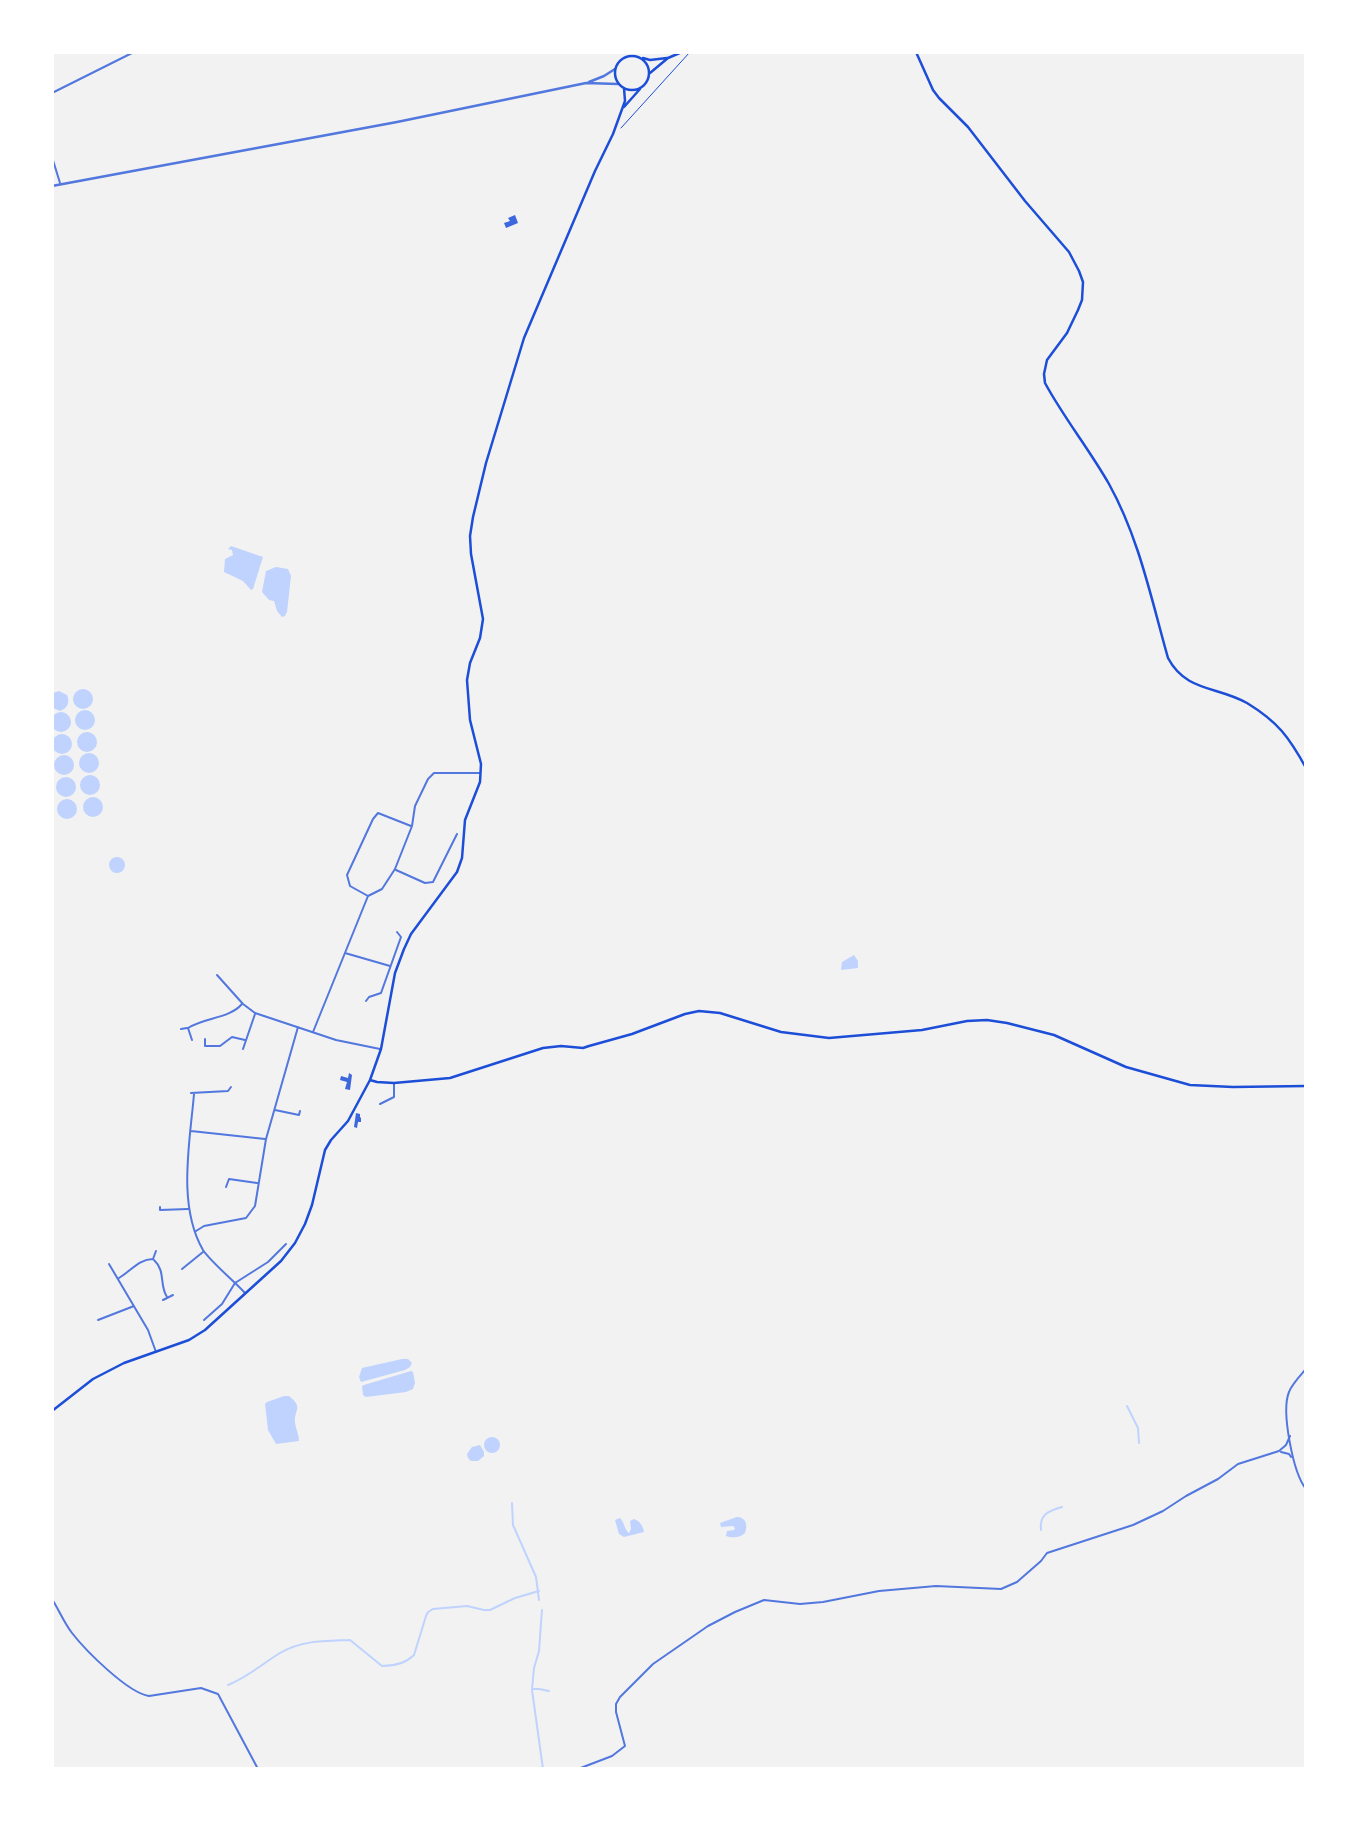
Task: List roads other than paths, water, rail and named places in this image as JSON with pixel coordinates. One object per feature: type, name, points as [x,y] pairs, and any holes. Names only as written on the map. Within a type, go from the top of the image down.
[{"type":"main road","points":[[643,86],[634,90],[618,84],[615,69],[620,60],[634,55],[650,60],[682,52]]},
{"type":"main road","points":[[916,52],[933,90],[968,127],[1025,201],[1069,252],[1079,271],[1083,292],[1078,310],[1067,333],[1047,360],[1045,383],[1110,484],[1128,523],[1138,548],[1172,666],[1189,682],[1232,696],[1275,723],[1290,740],[1306,768]]},
{"type":"main road","points":[[623,110],[632,96],[646,83],[649,74],[647,64],[639,57]]},
{"type":"main road","points":[[649,74],[670,57]]},
{"type":"main road","points":[[52,1411],[93,1379],[124,1363],[157,1353],[201,1333],[281,1261],[295,1243],[312,1205],[325,1150],[348,1121],[370,1080],[381,1049],[399,961],[411,934],[457,872],[465,820],[480,782],[479,755],[470,720],[467,680],[483,626],[470,536],[491,444],[524,338],[594,171],[623,110],[624,88]]},
{"type":"main road","points":[[370,1080],[394,1083],[450,1078],[552,1046],[589,1046],[699,1011],[720,1013],[781,1032],[829,1038],[922,1031],[976,1020],[998,1021],[1054,1035],[1126,1067],[1181,1083],[1208,1087],[1306,1086]]},
{"type":"street","points":[[52,93],[135,52]]},
{"type":"street","points":[[52,186],[360,130],[586,83],[615,69]]},
{"type":"street","points":[[586,83],[618,84]]},
{"type":"street","points":[[52,157],[60,185]]},
{"type":"street","points":[[313,1032],[368,896],[382,889],[395,869],[412,827],[415,806],[428,779],[434,773],[481,773]]},
{"type":"street","points":[[368,896],[350,886],[347,875],[373,819],[378,813],[412,827]]},
{"type":"street","points":[[395,869],[425,883],[433,882],[457,834]]},
{"type":"street","points":[[450,838],[454,840]]},
{"type":"street","points":[[366,1001],[369,997],[382,993],[402,936],[397,932]]},
{"type":"street","points":[[344,953],[390,966]]},
{"type":"street","points":[[217,975],[243,1004],[255,1013],[336,1040],[381,1049]]},
{"type":"street","points":[[181,1029],[235,1012],[243,1004]]},
{"type":"street","points":[[243,1049],[255,1013]]},
{"type":"street","points":[[196,1231],[204,1226],[246,1218],[255,1206],[266,1139],[298,1027]]},
{"type":"street","points":[[188,1028],[192,1040]]},
{"type":"street","points":[[205,1040],[205,1046],[220,1046],[232,1037],[246,1040]]},
{"type":"street","points":[[380,1104],[395,1098],[394,1083]]},
{"type":"street","points":[[232,1087],[229,1093],[192,1093],[187,1186],[189,1209],[204,1252],[245,1293]]},
{"type":"street","points":[[274,1109],[299,1115],[300,1111]]},
{"type":"street","points":[[191,1131],[266,1139]]},
{"type":"street","points":[[226,1187],[230,1175]]},
{"type":"street","points":[[229,1180],[258,1183]]},
{"type":"street","points":[[161,1210],[189,1209]]},
{"type":"street","points":[[279,1243],[283,1248]]},
{"type":"street","points":[[204,1320],[222,1304],[235,1283],[268,1262],[286,1244]]},
{"type":"street","points":[[153,1259],[156,1251]]},
{"type":"street","points":[[182,1269],[204,1252]]},
{"type":"street","points":[[119,1279],[141,1262],[153,1259]]},
{"type":"street","points":[[153,1259],[162,1270],[164,1293],[167,1297]]},
{"type":"street","points":[[183,1262],[186,1265]]},
{"type":"street","points":[[109,1264],[148,1330],[157,1353]]},
{"type":"street","points":[[163,1300],[173,1295]]},
{"type":"street","points":[[98,1320],[135,1306]]},
{"type":"street","points":[[108,1311],[110,1315]]},
{"type":"street","points":[[207,1311],[211,1315]]},
{"type":"street","points":[[1293,1461],[1287,1403],[1289,1392],[1306,1369]]},
{"type":"street","points":[[578,1769],[612,1756],[625,1746],[616,1704],[644,1671],[708,1626],[734,1612],[764,1600],[800,1604],[879,1591],[936,1586],[1001,1590],[1017,1582],[1041,1562],[1047,1553],[1133,1525],[1163,1511],[1238,1464],[1279,1451],[1290,1436]]},
{"type":"street","points":[[1279,1451],[1289,1454],[1306,1489]]},
{"type":"street","points":[[52,1599],[70,1631],[82,1645],[130,1689],[149,1696],[201,1688],[218,1694],[258,1769]]},
{"type":"water","points":[[231,546],[263,557],[251,590],[243,581],[224,572],[225,559],[233,555],[232,550],[228,549]]},
{"type":"water","points":[[276,567],[288,569],[291,576],[287,612],[282,617],[274,601],[269,600],[262,592],[266,571]]},
{"type":"water","points":[[83,689],[90,692],[93,699],[90,706],[83,709],[76,706],[73,699],[76,692]]},
{"type":"water","points":[[59,691],[67,695],[68,700],[68,705],[60,711],[53,708],[53,693]]},
{"type":"water","points":[[85,710],[92,713],[95,720],[92,727],[85,730],[78,727],[75,720],[78,713]]},
{"type":"water","points":[[61,712],[68,715],[71,722],[68,729],[61,732],[54,729],[51,722],[54,715]]},
{"type":"water","points":[[87,732],[94,735],[97,742],[94,749],[87,752],[80,749],[77,742],[80,735]]},
{"type":"water","points":[[62,734],[69,737],[72,744],[69,751],[62,754],[55,751],[52,744],[55,737]]},
{"type":"water","points":[[89,753],[96,756],[99,763],[96,770],[89,773],[82,770],[79,763],[82,756]]},
{"type":"water","points":[[64,755],[71,758],[74,765],[71,772],[64,775],[57,772],[54,765],[57,758]]},
{"type":"water","points":[[90,775],[97,778],[100,785],[97,792],[90,795],[83,792],[80,785],[83,778]]},
{"type":"water","points":[[66,777],[73,780],[76,787],[73,794],[66,797],[59,794],[56,787],[59,780]]},
{"type":"water","points":[[93,797],[100,800],[103,807],[100,814],[93,817],[86,814],[83,807],[86,800]]},
{"type":"water","points":[[67,799],[74,802],[77,809],[74,816],[67,819],[60,816],[57,809],[60,802]]},
{"type":"water","points":[[114,857],[120,857],[125,865],[123,871],[114,873],[109,868],[109,862]]},
{"type":"water","points":[[854,955],[858,968],[841,970],[842,962]]},
{"type":"water","points":[[408,1359],[412,1363],[410,1367],[361,1382],[359,1377],[362,1368]]},
{"type":"water","points":[[411,1371],[415,1383],[413,1389],[366,1397],[363,1395],[362,1386]]},
{"type":"water","points":[[289,1396],[297,1406],[295,1423],[299,1441],[276,1444],[268,1430],[265,1404]]},
{"type":"water","points":[[492,1437],[498,1439],[498,1451],[492,1453],[486,1451],[484,1445],[486,1439]]},
{"type":"water","points":[[480,1445],[484,1456],[478,1461],[471,1461],[467,1454],[472,1447]]},
{"type":"water","points":[[737,1517],[746,1522],[745,1533],[736,1537],[726,1536],[727,1531],[735,1528],[721,1527],[720,1523]]},
{"type":"water","points":[[620,1518],[629,1533],[630,1521],[634,1519],[641,1524],[644,1532],[624,1537],[619,1534],[615,1520]]},
{"type":"waterway","points":[[1127,1406],[1138,1428],[1139,1443]]},
{"type":"waterway","points":[[512,1503],[513,1525],[536,1577],[539,1600]]},
{"type":"waterway","points":[[1041,1530],[1043,1517],[1062,1507]]},
{"type":"waterway","points":[[228,1685],[280,1653],[314,1642],[350,1640],[382,1666],[399,1664],[414,1655],[426,1616],[433,1609],[467,1606],[490,1610],[515,1598],[539,1591]]},
{"type":"waterway","points":[[542,1610],[539,1651],[532,1689],[549,1691]]},
{"type":"waterway","points":[[532,1690],[543,1769]]}]
